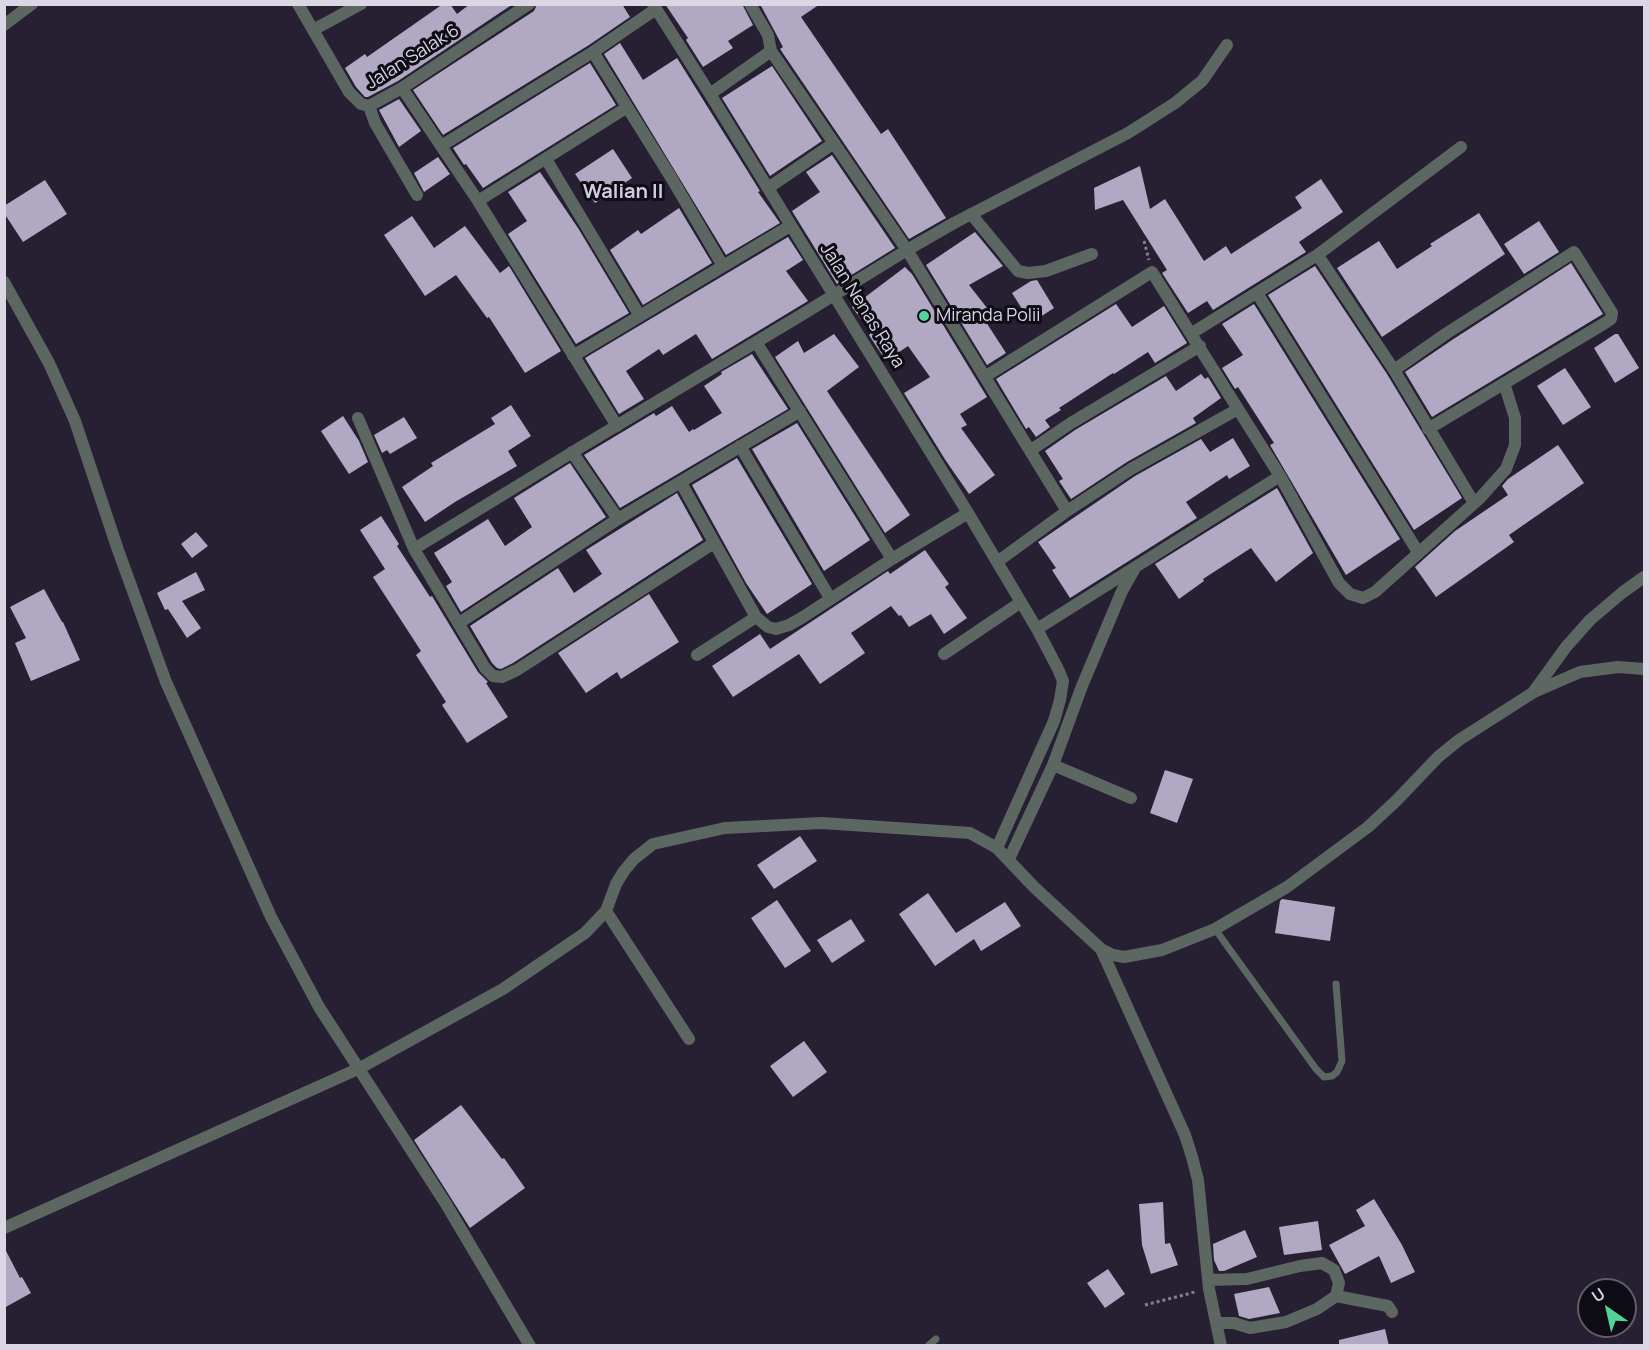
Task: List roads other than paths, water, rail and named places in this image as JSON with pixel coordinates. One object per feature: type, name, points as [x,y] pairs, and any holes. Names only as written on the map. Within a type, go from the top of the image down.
[{"type":"street","points":[[4,25],[32,4]]},
{"type":"street","name":"Jalan Salak 6","points":[[298,4],[349,92],[361,104],[369,106],[402,88],[529,4]]},
{"type":"street","points":[[313,30],[361,4]]},
{"type":"street","points":[[750,4],[768,35],[771,51],[906,250],[986,376],[1067,511]]},
{"type":"street","points":[[441,146],[593,52],[654,7]]},
{"type":"street","name":"Jalan Nenas Raya","points":[[654,7],[968,513],[1037,629],[1063,681]]},
{"type":"street","points":[[414,549],[906,250],[1128,133],[1175,103],[1202,81],[1227,45]]},
{"type":"street","points":[[710,94],[771,51]]},
{"type":"street","points":[[593,52],[723,266]]},
{"type":"street","points":[[402,88],[478,201],[617,426]]},
{"type":"street","points":[[369,106],[375,123],[417,195]]},
{"type":"street","points":[[478,201],[626,108]]},
{"type":"street","points":[[768,188],[834,143]]},
{"type":"street","points":[[1192,333],[1316,256],[1461,147]]},
{"type":"street","points":[[546,159],[640,316]]},
{"type":"street","points":[[971,214],[1018,272],[1046,271],[1092,254]]},
{"type":"street","points":[[573,356],[790,226]]},
{"type":"street","points":[[1394,370],[1447,333],[1574,252],[1612,313],[1611,319],[1428,429]]},
{"type":"street","points":[[1316,256],[1319,257],[1394,370],[1474,503]]},
{"type":"street","points":[[986,376],[1152,272],[1280,476],[1339,583],[1350,594],[1363,598],[1369,596],[1474,503],[1506,469],[1515,445],[1515,418],[1504,383]]},
{"type":"street","points":[[4,282],[49,363],[75,421],[118,550],[166,682],[285,945],[319,1007],[446,1204],[530,1346]]},
{"type":"street","points":[[1257,293],[1418,552]]},
{"type":"street","points":[[756,342],[892,559]]},
{"type":"street","points":[[1031,450],[1071,423],[1200,346]]},
{"type":"street","points":[[996,562],[1067,511],[1131,470],[1238,409]]},
{"type":"street","points":[[459,623],[618,519],[800,411]]},
{"type":"street","points":[[358,418],[414,549],[485,668],[493,676],[509,674],[714,543]]},
{"type":"street","points":[[740,446],[830,598]]},
{"type":"street","points":[[572,452],[618,519]]},
{"type":"street","points":[[1037,629],[1280,476]]},
{"type":"street","points":[[681,483],[756,617],[768,627],[776,629],[789,625],[968,513]]},
{"type":"street","points":[[1009,859],[1053,765],[1082,686],[1122,591],[1136,568]]},
{"type":"street","points":[[1534,692],[1566,647],[1590,620],[1644,577]]},
{"type":"street","points":[[944,654],[1021,602]]},
{"type":"street","points":[[698,655],[756,617]]},
{"type":"street","points":[[4,1228],[360,1068],[503,989],[585,933],[606,911],[616,884],[624,871],[634,859],[653,844],[725,828],[822,823],[969,833],[997,848],[1034,888],[1101,949],[1124,957],[1162,950],[1215,929],[1287,887],[1368,827],[1452,746],[1534,692],[1580,672],[1618,667],[1644,669]]},
{"type":"street","points":[[997,848],[1054,721],[1063,681],[1082,686]]},
{"type":"street","points":[[1053,765],[1131,798]]},
{"type":"street","points":[[606,911],[689,1039]]},
{"type":"street","points":[[1101,949],[1185,1135],[1192,1157],[1198,1180],[1208,1284],[1221,1346]]},
{"type":"street","points":[[1208,1284],[1247,1279],[1322,1263],[1334,1270],[1339,1282],[1336,1296],[1317,1309],[1286,1322],[1250,1328],[1234,1323],[1216,1323]]},
{"type":"street","points":[[1336,1296],[1388,1306],[1392,1312]]},
{"type":"lane","points":[[1215,929],[1324,1077],[1332,1076],[1337,1072],[1342,1062],[1336,984]]},
{"type":"lane","points":[[928,1346],[936,1339]]},
{"type":"place","name":"Miranda Polii","points":[[924,316]]},
{"type":"district","name":"Walian II","points":[[623,192]]}]
